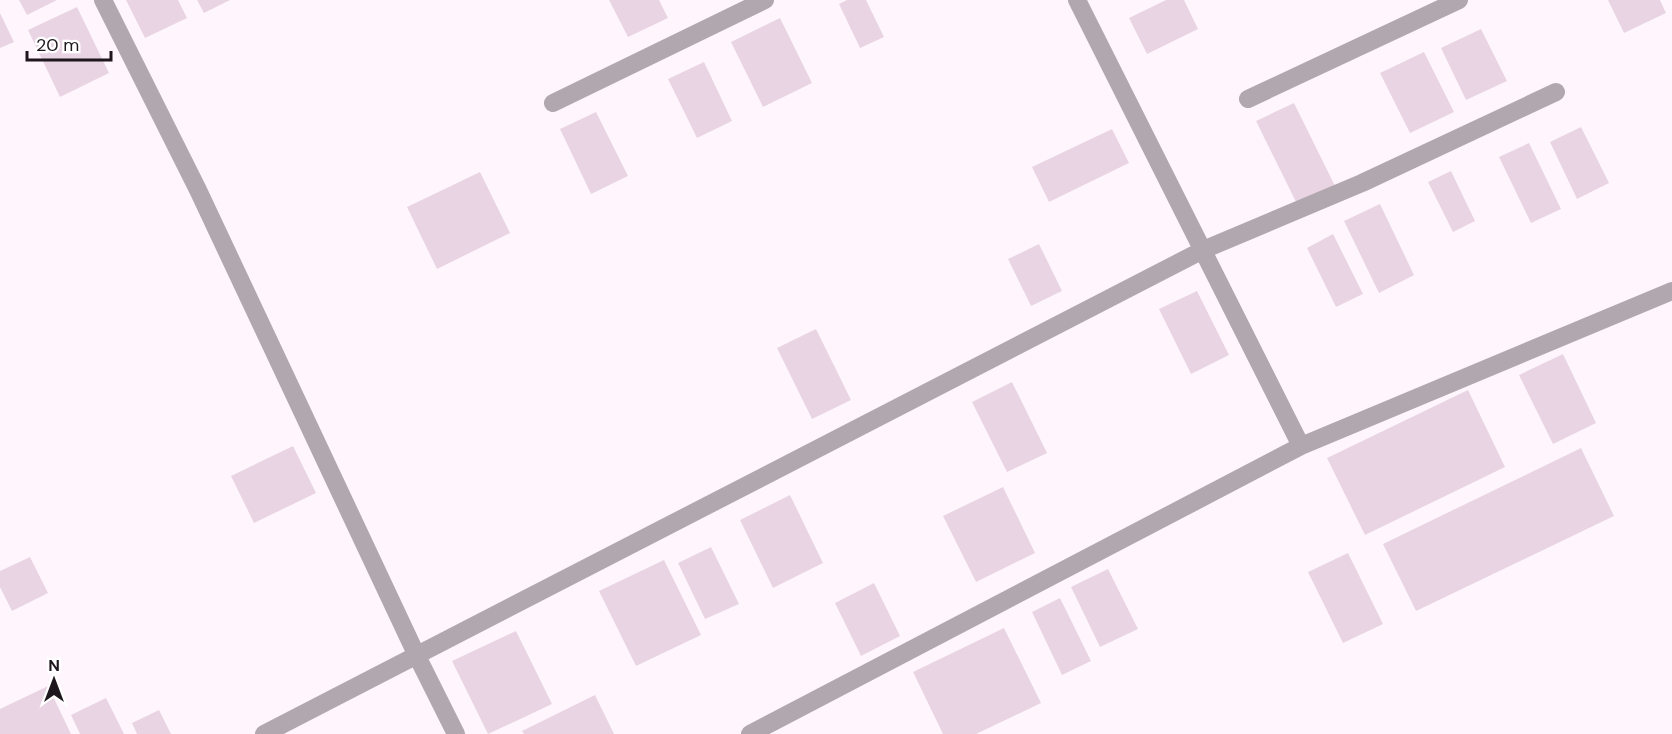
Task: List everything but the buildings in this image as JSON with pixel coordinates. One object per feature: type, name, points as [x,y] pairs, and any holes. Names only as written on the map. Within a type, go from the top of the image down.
[{"type":"street","points":[[104,0],[198,190],[417,657],[456,734]]},
{"type":"street","points":[[553,103],[765,0]]},
{"type":"street","points":[[1077,0],[1300,446]]},
{"type":"street","points":[[1248,99],[1459,0]]},
{"type":"street","points":[[264,734],[1203,250],[1362,183],[1556,92]]},
{"type":"street","points":[[750,734],[1300,446],[1672,291]]}]
